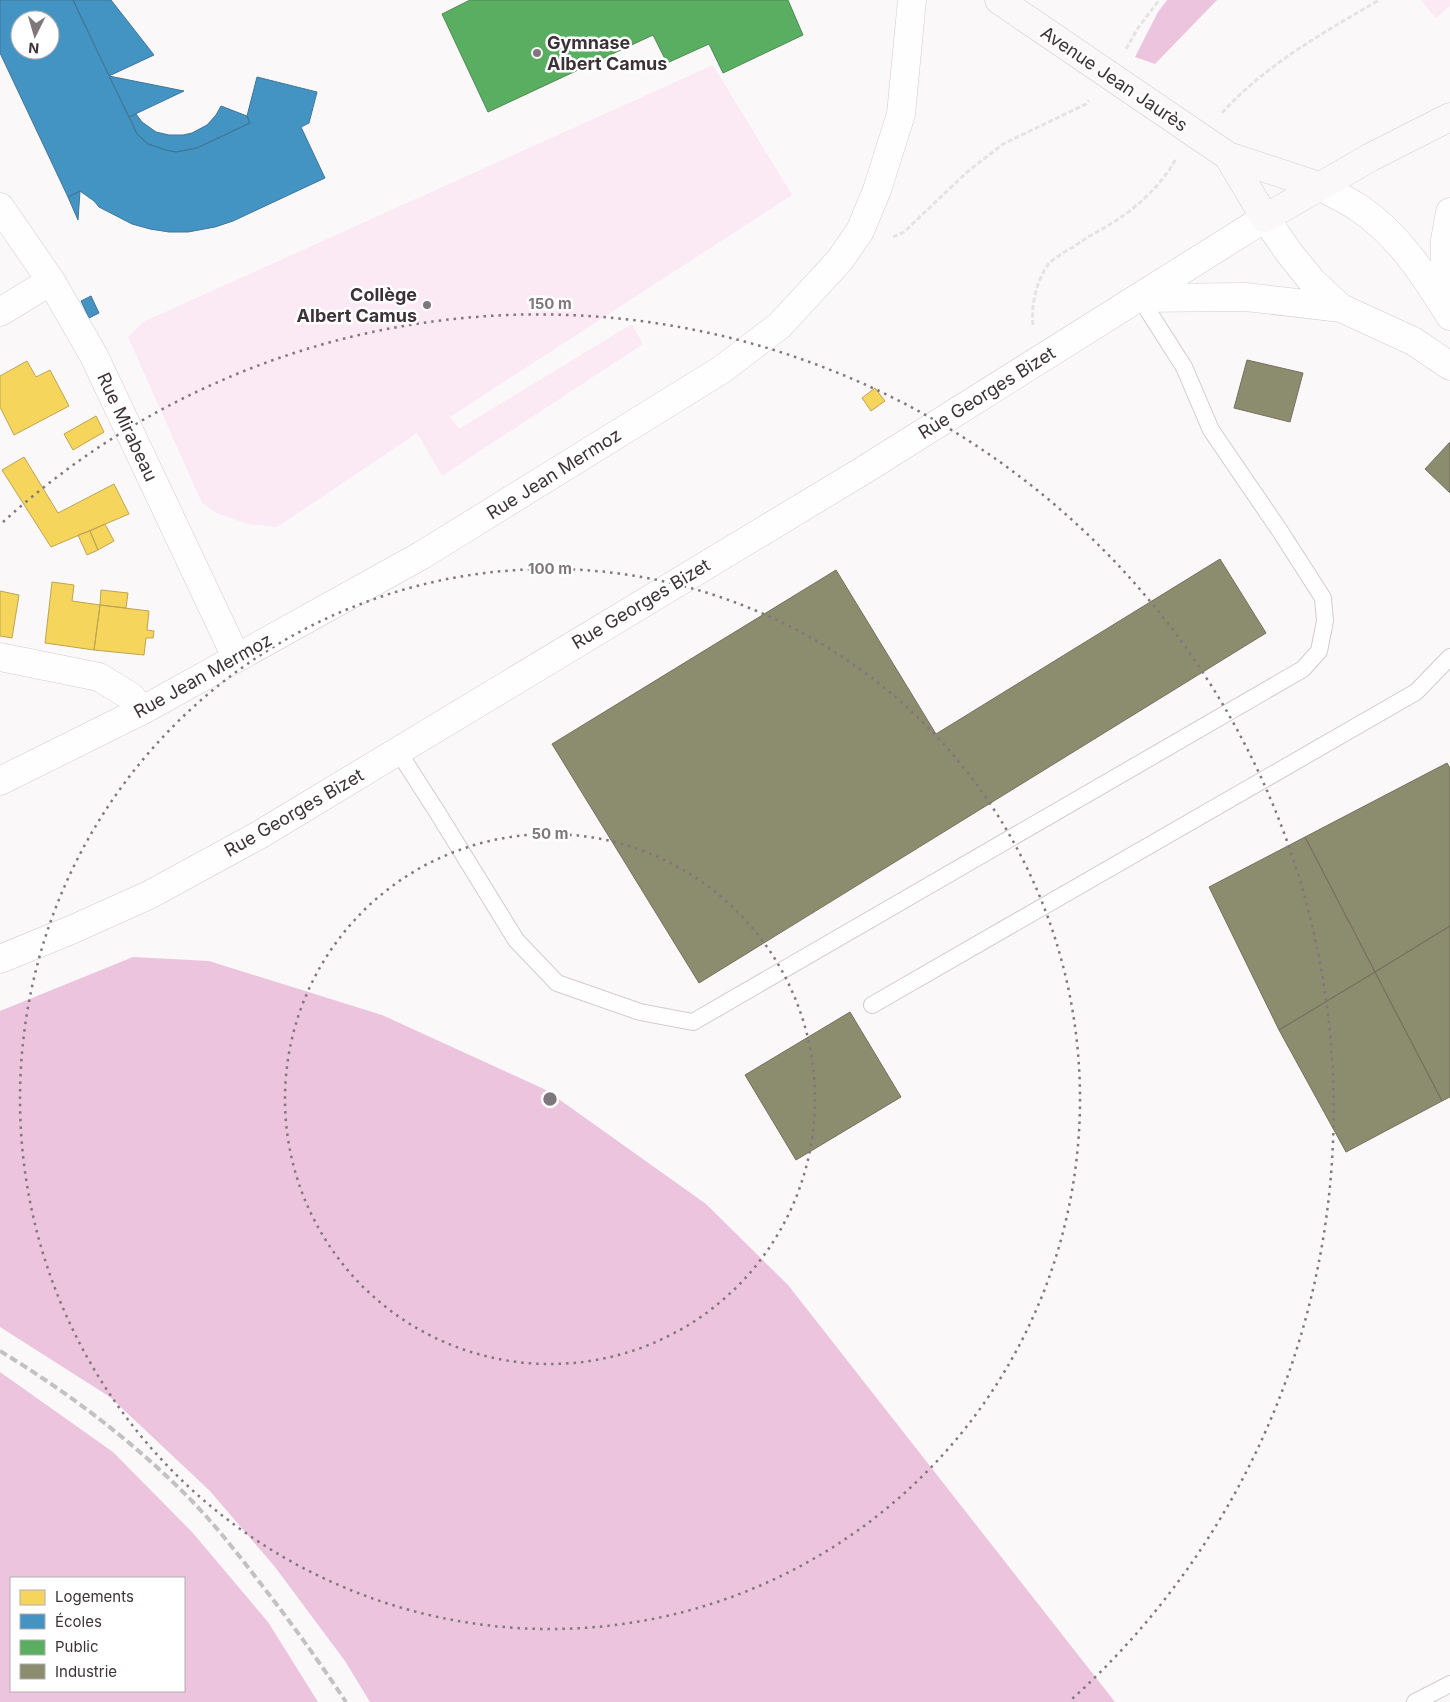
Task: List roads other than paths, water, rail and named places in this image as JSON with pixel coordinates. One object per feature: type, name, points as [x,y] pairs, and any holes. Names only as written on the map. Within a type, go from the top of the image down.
[{"type":"street","name":"Rue Jean Mermoz","points":[[0,782],[143,710],[422,555],[721,370],[780,326],[845,253],[860,231],[877,190],[901,114],[912,0]]},
{"type":"street","name":"Avenue Jean Jaurès","points":[[999,0],[1228,156],[1319,186],[1358,207],[1385,230],[1420,268],[1450,314]]},
{"type":"street","points":[[1265,218],[1386,149],[1450,117]]},
{"type":"street","name":"Avenue Jean Jaurès","points":[[1228,156],[1265,218],[1290,254],[1312,281],[1340,308]]},
{"type":"street","name":"Rue Mirabeau","points":[[0,207],[51,281],[94,356],[236,658]]},
{"type":"street","name":"Avenue Jean Jaurès","points":[[1450,212],[1445,240],[1445,276],[1450,314]]},
{"type":"street","name":"Rue Georges Bizet","points":[[0,959],[149,895],[259,835],[855,475],[1265,218]]},
{"type":"street","points":[[0,312],[51,281]]},
{"type":"street","name":"Avenue Jean Jaurès","points":[[1140,298],[1246,297],[1340,308],[1413,341],[1450,366]]},
{"type":"street","points":[[0,657],[99,677],[130,696],[143,710]]},
{"type":"lane","points":[[398,752],[516,940],[557,983],[640,1012],[693,1022],[1303,669],[1319,650],[1325,621],[1323,598],[1211,430],[1184,367],[1140,298]]},
{"type":"lane","points":[[872,1005],[1416,692],[1450,657]]},
{"type":"lane","points":[[1415,1702],[1450,1684]]},
{"type":"railway","points":[[0,1351],[76,1401],[124,1438],[191,1500],[211,1521],[275,1602],[346,1702]]},
{"type":"place","name":"Gymnase Albert Camus","points":[[537,53]]},
{"type":"place","name":"Collège Albert Camus","points":[[427,305]]}]
